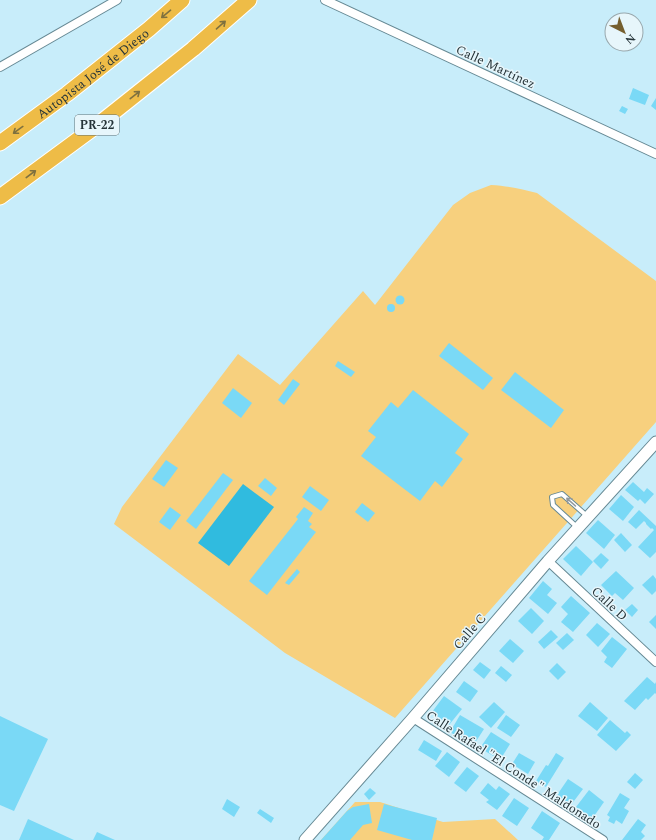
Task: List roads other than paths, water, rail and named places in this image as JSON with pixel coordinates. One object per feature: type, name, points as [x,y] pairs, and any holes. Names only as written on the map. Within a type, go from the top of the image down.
[{"type":"highway","name":"Autopista José de Diego","points":[[0,143],[67,94],[149,29],[182,0]]},
{"type":"highway","name":"PR-22","points":[[0,197],[95,127],[192,49],[249,0]]},
{"type":"street","points":[[0,67],[117,0]]},
{"type":"street","name":"Calle Martínez","points":[[325,0],[656,154]]},
{"type":"street","name":"Calle C","points":[[305,840],[413,718],[548,561],[656,442]]},
{"type":"street","name":"Calle D","points":[[548,561],[656,662]]},
{"type":"street","name":"Calle Rafael \"El Conde\" Maldonado","points":[[413,718],[603,840]]},
{"type":"lane","points":[[578,528],[553,505],[552,497],[562,494],[588,517]]},
{"type":"water","points":[[243,484],[274,507],[229,566],[198,543]]}]
